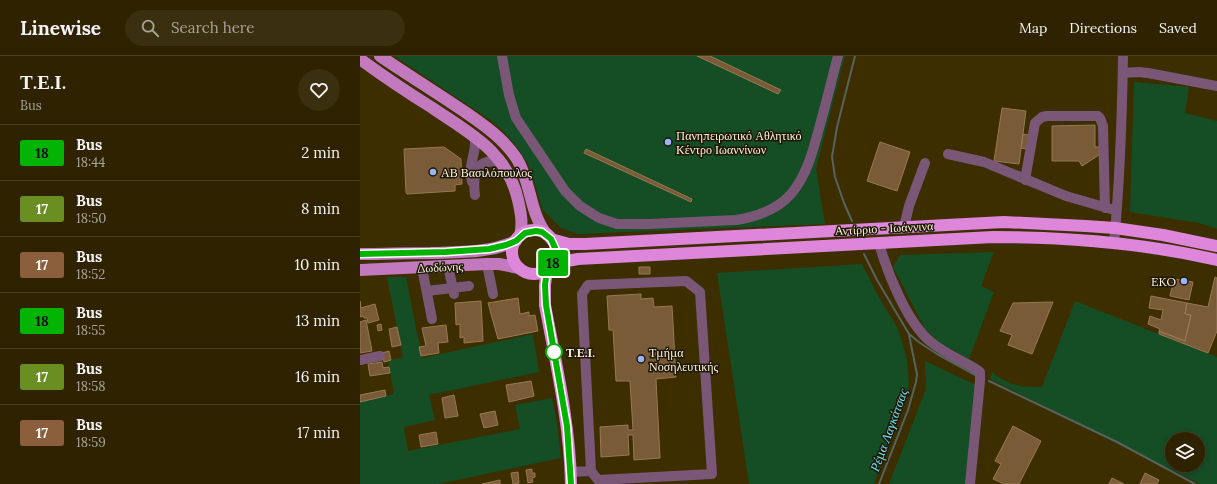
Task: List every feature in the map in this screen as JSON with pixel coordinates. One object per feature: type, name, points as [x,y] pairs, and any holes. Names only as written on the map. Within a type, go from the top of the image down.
[{"type":"highway","name":"Αντίρριο - Ιωάννινα","points":[[549,237],[569,244],[585,244],[1015,222],[1115,228],[1163,235],[1217,246]]},
{"type":"highway","points":[[546,305],[538,286],[515,263],[513,252],[518,238],[525,233],[536,231],[549,237],[554,244],[556,255],[549,268],[545,285],[546,305],[567,426],[571,478]]},
{"type":"highway","name":"Αντίρριο - Ιωάννινα","points":[[549,268],[560,262],[578,259],[953,239],[1022,237],[1114,243],[1165,249],[1217,260]]},
{"type":"highway","points":[[522,270],[537,274],[549,268]]},
{"type":"main road","points":[[380,56],[481,123],[506,145],[522,169],[530,192],[536,219],[549,237]]},
{"type":"main road","points":[[360,59],[386,78],[475,136],[503,163],[510,174],[517,194],[522,221],[518,238]]},
{"type":"main road","name":"Δωδώνης","points":[[360,254],[478,250],[497,248],[518,238]]},
{"type":"main road","name":"Δωδώνης","points":[[360,270],[499,264],[522,270]]},
{"type":"street","points":[[502,56],[509,96],[516,118],[565,192],[580,206],[599,218],[617,224],[634,225],[736,220],[751,217],[771,209],[790,195],[802,179],[812,156],[838,56]]},
{"type":"street","points":[[1114,243],[1122,145],[1123,56]]},
{"type":"street","points":[[1123,73],[1148,73],[1217,86]]},
{"type":"street","points":[[1025,180],[1035,122],[1047,116],[1098,116],[1103,126],[1105,208]]},
{"type":"street","points":[[475,136],[475,150],[470,169],[470,176],[474,191],[475,178],[481,164],[493,160],[503,163]]},
{"type":"street","points":[[948,154],[984,162],[1066,196],[1117,211]]},
{"type":"street","points":[[904,227],[909,206],[925,163]]},
{"type":"street","points":[[879,243],[888,274],[920,330],[931,343],[980,372],[970,484]]},
{"type":"street","points":[[487,264],[493,294]]},
{"type":"street","points":[[448,266],[454,291]]},
{"type":"street","points":[[422,268],[432,318]]},
{"type":"street","points":[[686,281],[700,292],[712,474],[598,480],[591,471],[582,294],[588,285],[686,281]]},
{"type":"street","points":[[427,291],[454,291],[469,286]]},
{"type":"street","points":[[360,360],[380,356]]},
{"type":"street","points":[[571,478],[591,471]]},
{"type":"green space","name":"Πανηπειρωτικό Αθλητικό Κέντρο Ιωαννίνων","points":[[394,56],[845,56],[816,169],[825,224],[578,234],[561,228],[542,209],[528,164],[517,147],[503,131],[489,119]]},
{"type":"green space","points":[[1134,82],[1189,87],[1185,113],[1217,121],[1217,229],[1199,223],[1130,212]]},
{"type":"green space","points":[[994,252],[981,286],[994,292],[969,359],[940,343],[925,329],[893,267],[900,255]]},
{"type":"green space","points":[[862,264],[876,292],[898,329],[907,359],[909,384],[874,484],[749,484],[717,273]]},
{"type":"green space","points":[[387,277],[406,277],[422,358],[533,334],[539,372],[429,395],[435,420],[404,427],[408,451],[520,429],[515,405],[552,398],[557,423],[561,458],[438,484],[360,484],[360,400],[394,394],[388,361],[403,357]]},
{"type":"green space","points":[[1075,301],[1217,357],[1217,484],[1200,484],[1176,472],[1205,472],[1205,432],[1165,432],[1165,466],[990,379],[992,372],[1010,383],[1028,387],[1042,387]]},
{"type":"green space","points":[[925,361],[978,386],[967,484],[889,484],[926,389]]},
{"type":"building","points":[[697,56],[710,56],[781,90],[778,94]]},
{"type":"building","points":[[1002,108],[1026,111],[1019,164],[994,161]]},
{"type":"building","points":[[1095,125],[1095,147],[1099,147],[1102,153],[1082,166],[1079,161],[1052,161],[1052,126]]},
{"type":"building","points":[[1023,134],[1029,135],[1027,149],[1021,148]]},
{"type":"building","points":[[880,142],[910,152],[897,191],[867,181]]},
{"type":"building","name":"ΑΒ Βασιλόπουλος","points":[[444,147],[461,159],[462,184],[455,185],[455,191],[407,194],[404,149]]},
{"type":"building","points":[[586,149],[692,199],[691,202],[584,153]]},
{"type":"building","points":[[639,267],[650,267],[650,274],[639,274]]},
{"type":"building","points":[[1215,277],[1217,278],[1217,331],[1208,353],[1159,334],[1159,331],[1185,341],[1191,315],[1185,314],[1187,303],[1208,307]]},
{"type":"building","points":[[1174,279],[1193,282],[1189,300],[1170,296]]},
{"type":"building","points":[[641,294],[641,299],[653,298],[654,307],[672,306],[676,377],[656,379],[660,458],[634,460],[633,435],[628,435],[629,455],[601,457],[600,427],[628,425],[628,430],[633,430],[630,381],[616,381],[613,330],[609,330],[607,296]]},
{"type":"building","points":[[1151,296],[1187,303],[1185,314],[1191,315],[1185,341],[1159,331],[1160,329],[1148,324],[1150,316],[1161,320],[1163,310],[1149,308]]},
{"type":"building","points":[[518,298],[520,314],[529,312],[529,316],[535,315],[538,331],[498,339],[488,303]]},
{"type":"building","points":[[360,301],[361,308],[375,304],[379,320],[368,323],[367,318],[364,318],[363,316],[360,317]]},
{"type":"building","points":[[481,301],[483,341],[464,343],[464,337],[460,338],[460,324],[456,325],[455,303]]},
{"type":"building","points":[[1053,302],[1032,354],[1008,345],[1012,335],[1000,331],[1013,303]]},
{"type":"building","points":[[366,320],[372,351],[360,353],[360,322]]},
{"type":"building","points":[[381,324],[382,330],[378,331],[377,325]]},
{"type":"building","points":[[446,325],[448,342],[438,343],[439,353],[421,356],[419,347],[426,346],[422,328]]},
{"type":"building","points":[[397,327],[401,345],[392,347],[389,329]]},
{"type":"building","points":[[389,351],[391,360],[384,362],[382,353]]},
{"type":"building","points":[[382,362],[383,368],[389,367],[390,373],[370,376],[368,364]]},
{"type":"building","points":[[531,381],[534,396],[509,402],[506,385]]},
{"type":"building","points":[[385,390],[386,396],[360,402],[360,395]]},
{"type":"building","points":[[454,395],[458,416],[445,418],[442,398]]},
{"type":"building","points":[[495,411],[498,425],[484,428],[480,414]]},
{"type":"building","points":[[1013,426],[1041,441],[1019,484],[1004,484],[993,479],[1001,464],[995,461]]},
{"type":"building","points":[[436,432],[438,444],[421,447],[419,435]]},
{"type":"building","points":[[532,469],[532,473],[535,473],[535,477],[532,478],[533,482],[528,483],[526,470]]},
{"type":"building","points":[[518,472],[519,483],[513,484],[511,473]]},
{"type":"building","points":[[1145,473],[1159,480],[1157,484],[1140,484]]},
{"type":"building","points":[[1112,478],[1124,484],[1109,484]]},
{"type":"building","points":[[500,480],[500,484],[482,484]]},
{"type":"waterway","points":[[852,221],[835,177],[832,157],[837,127],[855,56]]},
{"type":"waterway","points":[[864,254],[877,280],[909,334],[937,354],[977,376]]},
{"type":"waterway","name":"Ρέμα Λαγκάτσας","points":[[879,484],[908,410],[916,382],[917,374],[909,335]]},
{"type":"waterway","points":[[989,381],[1117,442],[1195,484]]},
{"type":"bus line","name":"18","points":[[360,254],[446,252],[497,248],[516,241],[520,236],[530,231],[542,232],[551,239],[556,250],[556,255],[554,261],[547,270],[545,293],[567,426],[571,484]]},
{"type":"place","name":"Πανηπειρωτικό Αθλητικό Κέντρο Ιωαννίνων","points":[[668,142]]},
{"type":"place","name":"ΑΒ Βασιλόπουλος","points":[[433,172]]},
{"type":"place","name":"EKO","points":[[1184,281]]},
{"type":"place","name":"Τ.Ε.Ι.","points":[[554,352]]},
{"type":"place","name":"Τμήμα Νοσηλευτικής","points":[[641,359]]}]
